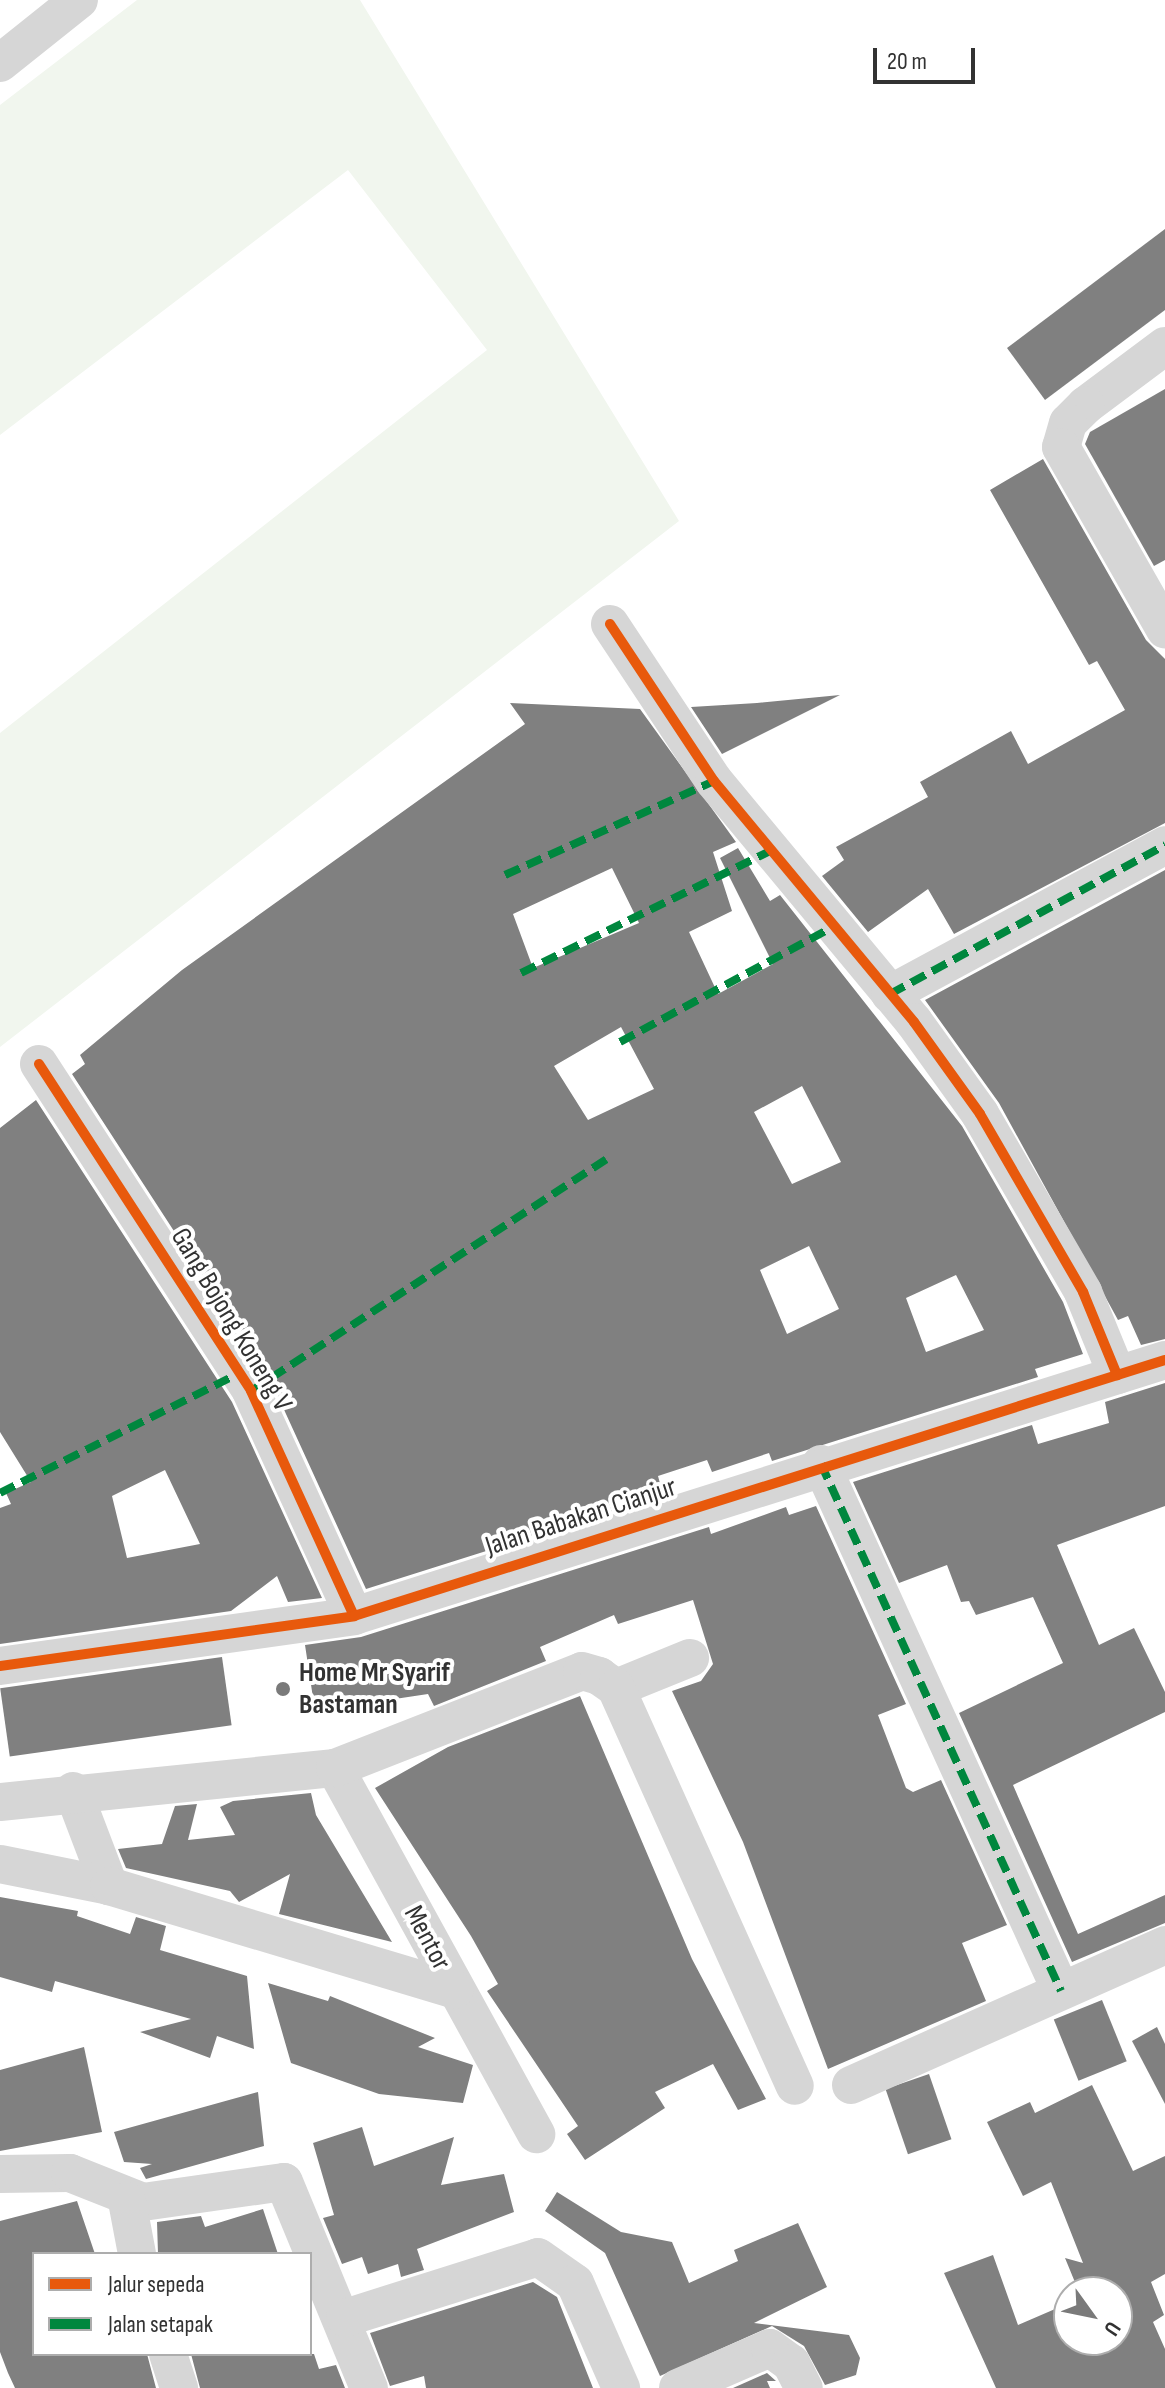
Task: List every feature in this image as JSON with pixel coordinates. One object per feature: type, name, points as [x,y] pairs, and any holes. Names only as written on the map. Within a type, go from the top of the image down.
[{"type":"street","points":[[0,63],[79,0]]},
{"type":"street","points":[[1165,346],[1086,405],[1068,423],[1061,447],[1165,629]]},
{"type":"street","points":[[610,624],[714,781],[890,994],[980,1114],[1083,1292],[1117,1375]]},
{"type":"street","points":[[890,994],[1165,845]]},
{"type":"street","name":"Gang Bojong Koneng V","points":[[39,1064],[251,1391],[354,1616]]},
{"type":"street","name":"Jalan Babakan Cianjur","points":[[0,1666],[354,1616],[821,1464],[1165,1360]]},
{"type":"street","points":[[821,1464],[1061,1991]]},
{"type":"street","points":[[616,1688],[690,1658]]},
{"type":"street","points":[[0,1802],[73,1791],[335,1768],[582,1671],[616,1688],[795,2086]]},
{"type":"street","name":"Mentor","points":[[335,1768],[455,1990]]},
{"type":"street","points":[[73,1791],[109,1886]]},
{"type":"street","name":"Mentor","points":[[0,1864],[109,1886],[455,1990]]},
{"type":"street","points":[[851,2085],[1165,1945]]},
{"type":"street","points":[[455,1990],[536,2134]]},
{"type":"street","points":[[0,2174],[70,2173],[127,2201],[284,2182],[345,2318],[369,2388]]},
{"type":"street","points":[[127,2201],[137,2252]]},
{"type":"street","points":[[345,2318],[538,2257],[575,2283],[621,2388]]},
{"type":"street","points":[[678,2388],[770,2348],[791,2363],[804,2388]]},
{"type":"street","points":[[169,2356],[179,2388]]},
{"type":"shaded area","points":[[137,0],[360,0],[679,521],[0,1047],[0,733],[487,350],[348,170],[0,435],[0,105]]},
{"type":"building","points":[[1165,229],[1165,310],[1045,400],[1007,348]]},
{"type":"building","points":[[1165,389],[1165,560],[1154,566],[1085,444],[1090,432]]},
{"type":"building","points":[[1043,459],[1146,640],[1165,659],[1165,823],[954,934],[928,889],[868,932],[822,876],[844,860],[836,847],[928,797],[920,782],[1011,731],[1028,764],[1125,710],[1097,661],[1089,665],[990,490]]},
{"type":"building","points":[[840,695],[722,754],[691,707],[757,703]]},
{"type":"building","points":[[510,703],[640,709],[736,842],[713,852],[732,911],[689,932],[718,994],[773,964],[720,858],[738,848],[770,901],[780,895],[962,1126],[1063,1302],[1083,1354],[1035,1369],[1038,1377],[772,1461],[769,1453],[712,1472],[707,1460],[658,1476],[663,1495],[366,1589],[270,1379],[72,1074],[85,1064],[80,1055],[182,970],[525,724]],"holes":[[[612,868],[639,923],[533,968],[513,914]],[[621,1027],[654,1089],[588,1120],[554,1066]],[[802,1086],[841,1162],[792,1184],[754,1112]],[[809,1246],[839,1309],[787,1334],[760,1270]],[[956,1275],[984,1330],[926,1352],[906,1298]]]},
{"type":"building","points":[[1165,870],[1165,1339],[1141,1345],[1128,1316],[1118,1320],[999,1103],[925,1000]]},
{"type":"building","points":[[36,1100],[232,1402],[322,1598],[288,1602],[277,1576],[231,1611],[0,1644],[0,1508],[11,1504],[6,1493],[31,1482],[0,1432],[0,1128]],"holes":[[[165,1470],[200,1544],[127,1558],[112,1496]]]},
{"type":"building","points":[[1165,1383],[1165,1506],[1057,1545],[1099,1645],[1134,1628],[1165,1692],[1165,1712],[1013,1785],[1078,1934],[1165,1895],[1165,1923],[1072,1962],[959,1713],[1063,1663],[1033,1597],[976,1615],[969,1601],[961,1602],[947,1565],[899,1583],[853,1482],[1032,1425],[1038,1444],[1109,1423],[1105,1402]]},
{"type":"building","points":[[816,1506],[906,1704],[878,1715],[906,1788],[913,1792],[941,1780],[1007,1925],[962,1943],[986,2001],[828,2069],[743,1842],[672,1691],[701,1681],[713,1664],[693,1600],[618,1624],[614,1615],[540,1647],[546,1661],[434,1706],[428,1694],[315,1711],[305,1645],[361,1637],[709,1527],[711,1534],[786,1507],[789,1515]]},
{"type":"building","points":[[222,1657],[232,1725],[10,1757],[0,1688]]},
{"type":"building","points":[[580,1696],[692,1959],[766,2099],[738,2110],[713,2064],[655,2092],[665,2108],[585,2160],[567,2134],[578,2126],[487,1991],[498,1984],[471,1936],[375,1788],[448,1747]]},
{"type":"building","points":[[311,1793],[316,1815],[392,1942],[279,1914],[290,1874],[239,1902],[230,1891],[126,1868],[118,1849],[162,1844],[175,1806],[197,1804],[188,1840],[235,1835],[220,1807],[233,1801]]},
{"type":"building","points":[[0,1897],[78,1911],[77,1916],[130,1934],[136,1917],[166,1926],[160,1950],[247,1976],[254,2049],[217,2036],[210,2058],[140,2032],[191,2019],[55,1981],[52,1992],[0,1977]]},
{"type":"building","points":[[268,1983],[328,2001],[330,1996],[435,2038],[418,2047],[473,2065],[463,2103],[379,2094],[291,2063]]},
{"type":"building","points":[[1102,2000],[1127,2061],[1079,2081],[1054,2019]]},
{"type":"building","points":[[1157,2027],[1165,2044],[1165,2104],[1132,2041]]},
{"type":"building","points":[[84,2047],[102,2132],[0,2151],[0,2070]]},
{"type":"building","points":[[929,2074],[951,2139],[908,2154],[886,2089]]},
{"type":"building","points":[[1092,2085],[1133,2171],[1165,2156],[1165,2274],[1151,2282],[1164,2315],[1153,2322],[1165,2349],[1165,2388],[996,2388],[944,2273],[993,2255],[1018,2325],[1053,2310],[1053,2356],[1133,2356],[1133,2276],[1072,2276],[1065,2258],[1083,2263],[1051,2182],[1023,2196],[987,2122],[1030,2102],[1035,2113]]},
{"type":"building","points":[[258,2092],[264,2146],[146,2179],[140,2168],[152,2164],[124,2162],[114,2132]]},
{"type":"building","points":[[362,2127],[374,2166],[454,2137],[441,2185],[504,2174],[514,2212],[417,2249],[424,2270],[401,2277],[398,2264],[368,2274],[362,2257],[342,2264],[323,2218],[334,2215],[313,2143]]},
{"type":"building","points":[[557,2192],[621,2232],[672,2242],[689,2283],[738,2261],[734,2250],[798,2223],[827,2287],[754,2323],[849,2335],[860,2358],[856,2375],[825,2385],[804,2346],[772,2326],[660,2376],[605,2253],[545,2211]]},
{"type":"building","points":[[77,2201],[94,2252],[32,2252],[32,2356],[148,2356],[156,2388],[15,2388],[0,2352],[0,2221]]},
{"type":"building","points":[[263,2209],[277,2252],[158,2252],[157,2222],[201,2216],[205,2227]]},
{"type":"building","points":[[533,2282],[557,2297],[593,2388],[426,2388],[424,2376],[390,2386],[370,2333]]},
{"type":"building","points":[[314,2354],[319,2369],[336,2365],[345,2388],[200,2388],[192,2356]]},
{"type":"building","points":[[767,2373],[776,2381],[767,2381],[770,2388],[733,2388]]},
{"type":"marked path","points":[[505,875],[714,781]]},
{"type":"marked path","points":[[890,994],[1165,845]]},
{"type":"marked path","points":[[521,973],[770,851]]},
{"type":"marked path","points":[[620,1042],[836,925]]},
{"type":"marked path","points":[[251,1391],[606,1160]]},
{"type":"marked path","points":[[0,1493],[240,1373]]},
{"type":"marked path","points":[[821,1464],[1061,1991]]},
{"type":"cycle path","points":[[610,624],[714,781],[914,1022],[980,1114],[1083,1292],[1117,1375]]},
{"type":"cycle path","points":[[39,1064],[251,1391],[354,1616]]},
{"type":"cycle path","points":[[0,1666],[354,1616],[1165,1360]]},
{"type":"place","name":"Home Mr Syarif Bastaman","points":[[283,1689]]}]
